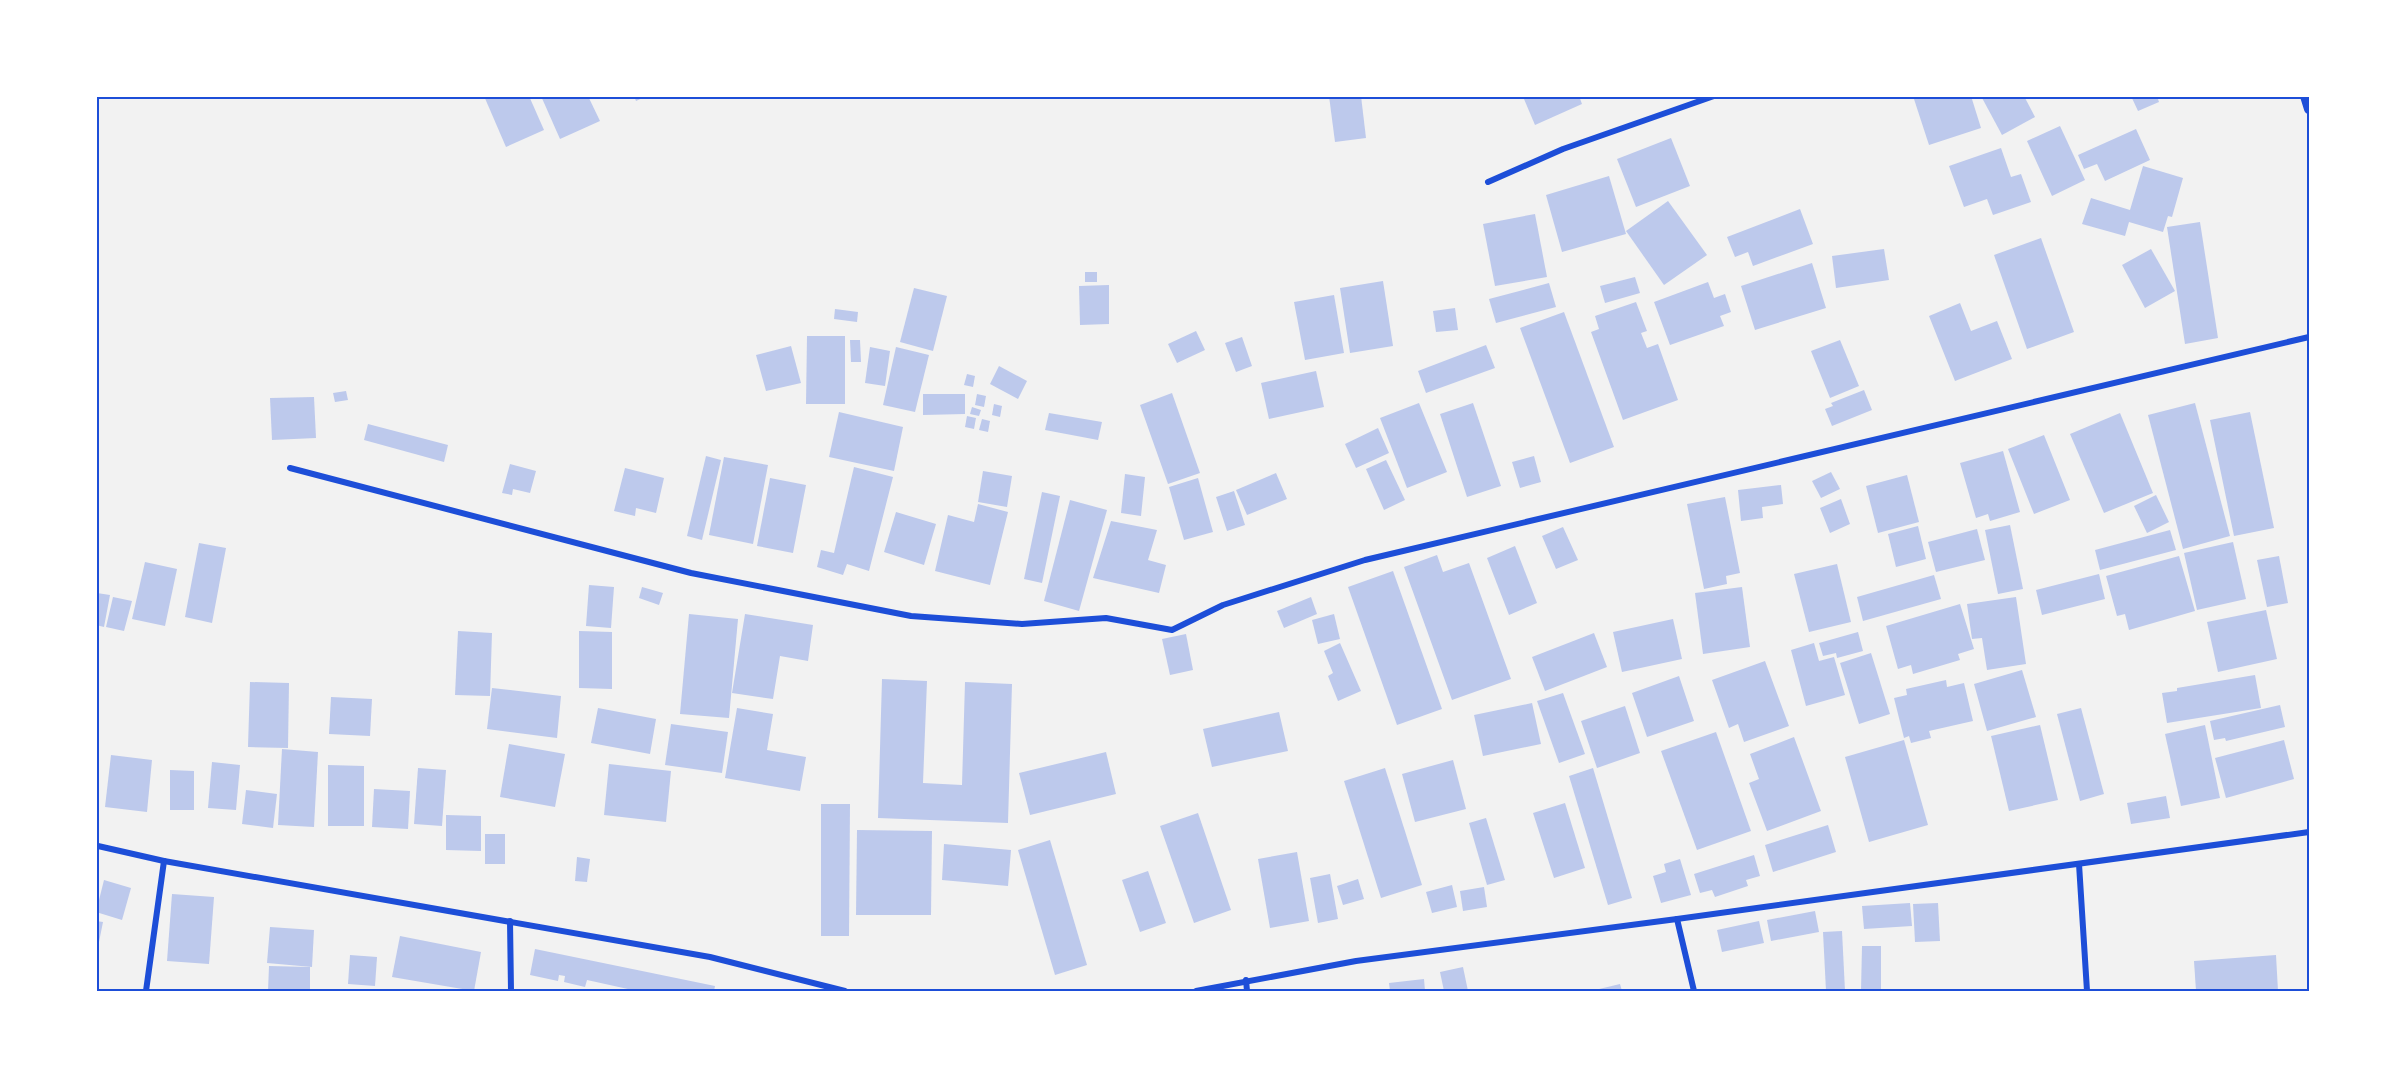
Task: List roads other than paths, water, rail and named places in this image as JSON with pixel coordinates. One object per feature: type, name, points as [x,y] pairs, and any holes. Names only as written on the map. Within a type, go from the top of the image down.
[{"type":"street","points":[[1488,182],[1563,149],[1714,96]]},
{"type":"street","points":[[2305,96],[2309,110]]},
{"type":"street","points":[[290,468],[691,573],[911,616],[1022,624],[1106,618],[1172,630],[1223,605],[1365,560],[2309,337]]},
{"type":"street","points":[[1196,991],[1356,961],[2309,832]]},
{"type":"street","points":[[98,846],[164,861],[710,957],[845,991]]},
{"type":"street","points":[[146,991],[164,861]]},
{"type":"street","points":[[2079,864],[2087,991]]},
{"type":"street","points":[[1677,919],[1694,991]]},
{"type":"street","points":[[510,921],[511,991]]},
{"type":"street","points":[[1246,980],[1247,991]]}]
